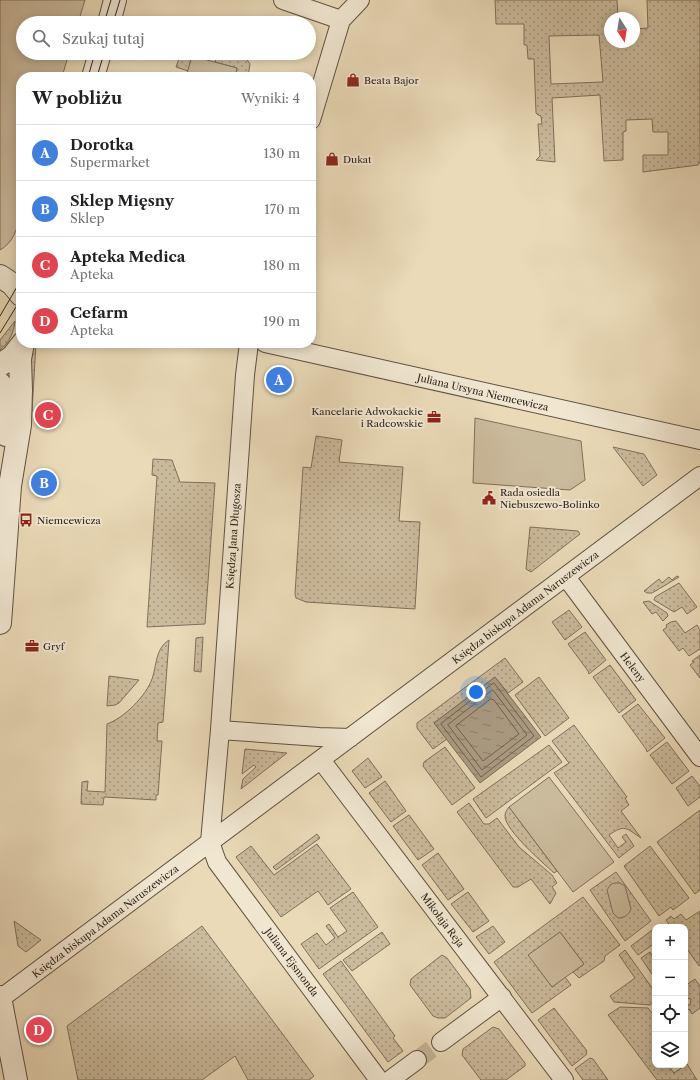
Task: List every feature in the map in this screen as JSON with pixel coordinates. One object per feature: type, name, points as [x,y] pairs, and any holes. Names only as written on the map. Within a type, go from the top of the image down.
[{"type":"street","points":[[111,16],[116,0]]},
{"type":"street","points":[[283,0],[341,20]]},
{"type":"street","points":[[316,103],[341,20],[360,0]]},
{"type":"street","points":[[94,72],[98,60]]},
{"type":"street","points":[[0,275],[16,286]]},
{"type":"street","points":[[0,365],[12,357],[19,348]]},
{"type":"street","points":[[0,623],[10,486],[20,425],[20,359],[22,348]]},
{"type":"street","name":"Księdza Jana Długosza","points":[[220,730],[244,383],[248,348]]},
{"type":"street","name":"Juliana Ursyna Niemcewicza","points":[[287,348],[700,440]]},
{"type":"street","points":[[0,384],[6,401],[5,424],[10,486]]},
{"type":"street","name":"Księdza biskupa Adama Naruszewicza","points":[[0,998],[700,476]]},
{"type":"street","name":"Heleny","points":[[566,577],[700,757]]},
{"type":"street","points":[[210,842],[220,730],[350,738]]},
{"type":"street","name":"Mikołaja Reja","points":[[321,760],[564,1080]]},
{"type":"street","name":"Juliana Ejsmonda","points":[[210,842],[217,862],[379,1080]]},
{"type":"street","points":[[441,1042],[502,997]]},
{"type":"street","points":[[0,998],[16,1080]]},
{"type":"street","points":[[390,1080],[417,1060]]},
{"type":"shaded area","points":[[0,0],[85,0],[80,16],[16,16],[16,60],[67,60],[63,72],[16,72],[16,231],[8,244],[0,250]]},
{"type":"shaded area","points":[[495,0],[617,0],[618,12],[604,12],[604,48],[640,48],[640,29],[648,28],[647,0],[700,0],[700,162],[698,165],[643,172],[643,155],[668,155],[668,132],[653,132],[652,119],[626,120],[626,131],[623,132],[623,160],[604,161],[600,95],[552,98],[555,162],[536,160],[540,156],[538,124],[542,124],[541,116],[536,113],[534,59],[528,59],[527,45],[524,45],[524,24],[496,24]],"holes":[[[599,35],[603,82],[551,84],[549,36]]]},
{"type":"shaded area","points":[[178,60],[191,60],[188,71],[176,67]]},
{"type":"shaded area","points":[[191,60],[207,60],[237,68],[236,72],[187,72]]},
{"type":"shaded area","points":[[216,60],[247,60],[250,64],[249,72],[236,72],[237,68],[215,62]]},
{"type":"shaded area","points":[[15,321],[14,329],[10,337],[0,350],[0,340]]},
{"type":"shaded area","points":[[32,348],[36,348],[32,412],[26,411]]},
{"type":"shaded area","points":[[475,418],[581,441],[585,480],[570,490],[473,483]]},
{"type":"shaded area","points":[[316,436],[342,440],[339,462],[403,467],[399,521],[420,522],[415,609],[306,602],[296,598],[295,594],[303,467],[311,468]]},
{"type":"shaded area","points":[[613,447],[644,454],[657,475],[643,486]]},
{"type":"shaded area","points":[[153,459],[172,460],[180,482],[215,483],[205,624],[147,627],[157,476],[152,475]]},
{"type":"shaded area","points":[[530,527],[578,531],[580,534],[531,572],[526,569]]},
{"type":"shaded area","points":[[677,576],[679,577],[652,593],[647,593],[644,591],[659,579],[662,583],[669,577],[672,580]]},
{"type":"shaded area","points":[[679,583],[697,607],[687,614],[682,607],[674,612],[654,600],[655,597]]},
{"type":"shaded area","points":[[649,601],[667,613],[668,616],[663,621],[656,612],[652,614],[643,602]]},
{"type":"shaded area","points":[[569,610],[582,627],[565,640],[552,622]]},
{"type":"shaded area","points":[[676,621],[685,633],[697,625],[700,630],[700,649],[689,656],[683,648],[679,651],[663,630],[667,627],[666,625]]},
{"type":"shaded area","points":[[585,632],[606,660],[589,674],[568,644]]},
{"type":"shaded area","points":[[203,637],[201,672],[194,671],[196,638]]},
{"type":"shaded area","points":[[169,640],[163,722],[158,723],[157,741],[162,741],[158,795],[156,795],[156,800],[104,797],[103,805],[81,804],[82,782],[88,781],[87,791],[105,792],[107,724],[127,712],[140,699],[152,679],[161,648]]},
{"type":"shaded area","points":[[700,655],[700,678],[690,665],[694,662],[692,661]]},
{"type":"shaded area","points":[[505,658],[523,682],[508,693],[495,677],[434,723],[447,739],[433,749],[417,728],[417,723]]},
{"type":"shaded area","points":[[610,665],[636,700],[619,713],[593,677]]},
{"type":"shaded area","points":[[109,676],[139,680],[119,703],[107,706]]},
{"type":"shaded area","points":[[539,677],[569,718],[545,736],[515,695]]},
{"type":"shaded area","points":[[638,704],[665,738],[647,752],[622,716]]},
{"type":"shaded area","points":[[574,725],[627,797],[625,798],[629,805],[621,811],[641,838],[629,830],[622,828],[609,835],[618,848],[626,842],[622,837],[626,834],[634,846],[619,858],[554,773],[569,763],[552,741]]},
{"type":"shaded area","points":[[667,742],[689,771],[672,784],[650,755]]},
{"type":"shaded area","points":[[549,745],[562,762],[486,818],[473,799]]},
{"type":"shaded area","points":[[445,747],[475,788],[452,805],[423,766],[424,762]]},
{"type":"shaded area","points":[[245,749],[287,753],[241,789],[243,779],[256,767],[254,765],[242,774]]},
{"type":"shaded area","points":[[368,758],[382,777],[365,788],[352,771]]},
{"type":"shaded area","points":[[692,776],[700,786],[700,797],[688,806],[676,788]]},
{"type":"shaded area","points":[[549,777],[614,862],[573,892],[509,807]]},
{"type":"shaded area","points":[[385,781],[406,811],[391,822],[369,793]]},
{"type":"shaded area","points":[[469,803],[484,824],[489,824],[497,818],[519,847],[552,875],[557,883],[552,887],[556,893],[550,904],[531,879],[518,887],[513,887],[457,812]]},
{"type":"shaded area","points":[[509,807],[557,871],[554,873],[525,846],[511,829],[505,816]]},
{"type":"shaded area","points":[[700,810],[700,890],[695,894],[657,842]]},
{"type":"shaded area","points":[[409,815],[434,849],[418,860],[393,826]]},
{"type":"shaded area","points":[[317,834],[320,838],[276,870],[273,867]]},
{"type":"shaded area","points":[[317,844],[351,889],[328,905],[318,891],[281,917],[236,857],[251,846],[274,875]]},
{"type":"shaded area","points":[[650,846],[689,898],[673,910],[671,907],[659,916],[624,866]]},
{"type":"shaded area","points":[[438,853],[464,889],[448,900],[422,865]]},
{"type":"shaded area","points":[[616,872],[651,921],[625,941],[590,890]]},
{"type":"shaded area","points":[[620,883],[625,886],[631,909],[628,914],[620,918],[613,913],[607,890],[611,884]]},
{"type":"shaded area","points":[[353,892],[378,927],[319,969],[301,944],[317,933],[326,945],[335,938],[326,926],[329,924],[338,937],[347,931],[330,908]]},
{"type":"shaded area","points":[[468,892],[489,921],[473,932],[451,904]]},
{"type":"shaded area","points":[[583,897],[620,945],[605,956],[604,961],[579,978],[573,972],[584,964],[560,932],[529,955],[552,987],[565,977],[571,985],[532,1013],[494,962]]},
{"type":"shaded area","points":[[700,911],[699,966],[688,950],[688,924],[669,924],[666,920],[671,916],[674,919],[681,914],[686,920]]},
{"type":"shaded area","points":[[14,921],[41,940],[26,952],[18,946]]},
{"type":"shaded area","points":[[202,926],[314,1076],[309,1080],[248,1080],[235,1056],[202,1080],[78,1080],[67,1026]]},
{"type":"shaded area","points":[[493,926],[505,942],[489,954],[476,937]]},
{"type":"shaded area","points":[[652,930],[652,945],[638,955],[631,946]]},
{"type":"shaded area","points":[[382,932],[390,944],[352,971],[343,960]]},
{"type":"shaded area","points":[[560,932],[584,964],[552,987],[528,955]]},
{"type":"shaded area","points":[[625,950],[652,988],[652,1003],[650,1005],[614,1002],[610,996],[635,978],[619,955]]},
{"type":"shaded area","points":[[650,952],[652,955],[652,974],[641,958]]},
{"type":"shaded area","points":[[442,955],[447,958],[470,989],[471,998],[445,1018],[438,1018],[433,1016],[410,985],[411,979]]},
{"type":"shaded area","points":[[341,961],[395,1036],[393,1038],[403,1051],[388,1062],[323,974]]},
{"type":"shaded area","points":[[695,979],[700,986],[700,1008],[692,1014],[689,1009],[688,1010],[688,1005],[690,1005],[691,999],[688,998],[688,984]]},
{"type":"shaded area","points":[[620,1007],[648,1008],[652,1013],[652,1068],[670,1068],[674,1073],[681,1068],[688,1068],[688,1066],[697,1080],[657,1080],[608,1015]]},
{"type":"shaded area","points":[[554,1008],[587,1051],[587,1054],[572,1066],[538,1020]]},
{"type":"shaded area","points":[[493,1027],[499,1029],[525,1063],[525,1066],[506,1080],[481,1080],[462,1055],[463,1049]]},
{"type":"shaded area","points":[[590,1058],[593,1059],[608,1080],[583,1080],[575,1069]]},
{"type":"water","points":[[495,677],[541,737],[480,783],[434,723]]},
{"type":"tunnel","points":[[417,1060],[441,1042]]},
{"type":"tram line","points":[[106,16],[111,0]]},
{"type":"tram line","points":[[115,16],[120,0]]},
{"type":"tram line","points":[[89,72],[93,60]]},
{"type":"tram line","points":[[98,72],[102,60]]},
{"type":"tram line","points":[[0,316],[16,289]]},
{"type":"tram line","points":[[0,333],[16,307]]},
{"type":"place","name":"Beata Bajor","points":[[353,80]]},
{"type":"place","name":"Dukat","points":[[332,159]]},
{"type":"place","name":"Dorotka","points":[[279,380]]},
{"type":"place","name":"Apteka Medica","points":[[48,415]]},
{"type":"place","name":"Kancelarie Adwokackie i Radcowskie","points":[[434,417]]},
{"type":"place","name":"Sklep Mięsny","points":[[44,483]]},
{"type":"place","name":"Rada osiedla Niebuszewo-Bolinko","points":[[489,498]]},
{"type":"place","name":"Niemcewicza","points":[[26,520]]},
{"type":"place","name":"Gryf","points":[[32,646]]},
{"type":"place","name":"Cefarm","points":[[39,1030]]}]
